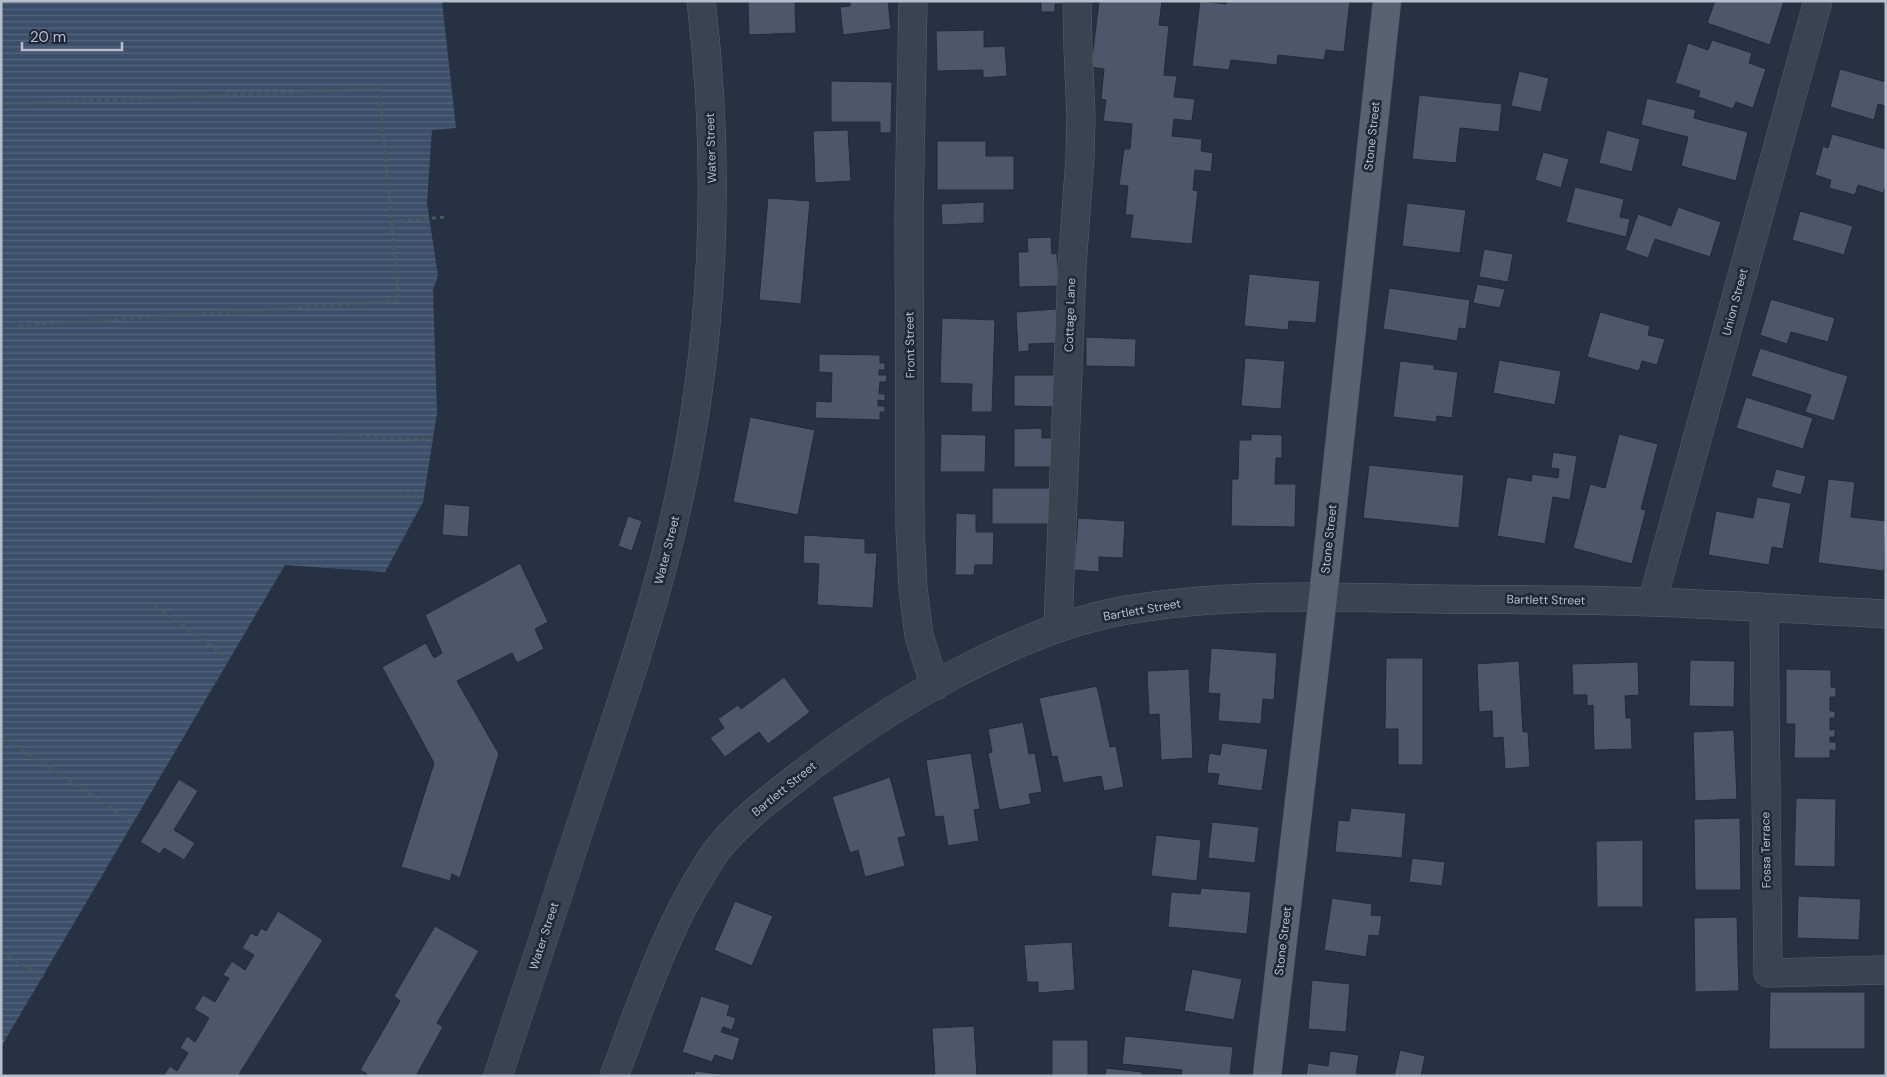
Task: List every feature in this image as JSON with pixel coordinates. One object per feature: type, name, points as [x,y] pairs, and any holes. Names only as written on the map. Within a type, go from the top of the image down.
[{"type":"main road","name":"Stone Street","points":[[1268,1076],[1323,597],[1387,1]]},
{"type":"street","name":"Water Street","points":[[498,1076],[638,654],[674,520],[691,435],[703,352],[709,288],[713,199],[710,102],[701,1]]},
{"type":"street","name":"Front Street","points":[[913,1],[909,215],[910,527],[913,588],[919,636],[934,686]]},
{"type":"street","name":"Cottage Lane","points":[[1058,628],[1072,266],[1082,115],[1077,1]]},
{"type":"street","name":"Union Street","points":[[1652,602],[1818,1]]},
{"type":"street","name":"Bartlett Street","points":[[614,1076],[666,943],[689,894],[720,846],[760,806],[862,730],[934,686],[993,655],[1058,628],[1112,613],[1169,603],[1242,598],[1323,597],[1652,602],[1886,614]]},
{"type":"street","name":"Fossa Terrace","points":[[1764,608],[1768,973],[1886,970]]},
{"type":"path","points":[[1,104],[379,89],[399,301],[15,326]]},
{"type":"path","points":[[391,221],[446,217]]},
{"type":"path","points":[[342,435],[432,440]]},
{"type":"path","points":[[158,497],[424,496]]},
{"type":"path","points":[[155,606],[229,659]]},
{"type":"path","points":[[1,736],[133,822]]},
{"type":"path","points":[[1,952],[43,977]]},
{"type":"water","points":[[1,1],[442,1],[456,128],[432,130],[427,203],[438,276],[433,290],[437,413],[423,502],[385,572],[285,565],[1,1047]]},
{"type":"building","points":[[748,1],[795,1],[796,33],[749,35]]},
{"type":"building","points":[[850,1],[888,1],[891,29],[843,35],[840,7],[850,6]]},
{"type":"building","points":[[1041,1],[1067,1],[1067,4],[1055,4],[1055,12],[1041,12]]},
{"type":"building","points":[[1099,1],[1162,1],[1159,25],[1169,26],[1164,75],[1177,76],[1174,97],[1195,99],[1192,121],[1174,119],[1172,136],[1202,139],[1201,151],[1213,153],[1211,172],[1195,170],[1193,190],[1198,191],[1192,244],[1130,238],[1133,215],[1125,215],[1128,186],[1119,185],[1124,149],[1130,149],[1132,124],[1103,121],[1106,100],[1101,99],[1104,69],[1091,67]]},
{"type":"building","points":[[1200,1],[1226,4],[1226,1],[1350,1],[1344,52],[1326,50],[1324,60],[1278,55],[1277,65],[1231,60],[1229,70],[1192,66]]},
{"type":"building","points":[[1715,1],[1784,1],[1770,45],[1707,23]]},
{"type":"building","points":[[984,30],[984,47],[1005,46],[1007,76],[983,78],[983,70],[937,71],[936,31]]},
{"type":"building","points":[[1712,40],[1752,53],[1749,63],[1766,69],[1753,108],[1736,102],[1733,109],[1698,97],[1700,91],[1675,83],[1688,43],[1708,50]]},
{"type":"building","points":[[1840,69],[1886,82],[1886,106],[1878,104],[1874,120],[1830,107]]},
{"type":"building","points":[[1519,71],[1549,78],[1541,112],[1511,106]]},
{"type":"building","points":[[831,81],[892,82],[891,133],[880,133],[880,122],[831,122]]},
{"type":"building","points":[[1419,95],[1502,104],[1499,132],[1460,128],[1456,163],[1412,159]]},
{"type":"building","points":[[1647,98],[1696,110],[1694,118],[1748,132],[1736,181],[1681,166],[1688,137],[1641,125]]},
{"type":"building","points":[[848,130],[851,181],[815,183],[813,131]]},
{"type":"building","points":[[1607,130],[1640,139],[1632,172],[1599,163]]},
{"type":"building","points":[[1832,134],[1886,149],[1886,185],[1883,193],[1858,185],[1855,195],[1829,188],[1831,180],[1815,175],[1823,146],[1828,148]]},
{"type":"building","points":[[937,141],[986,141],[986,156],[1014,156],[1014,190],[937,190]]},
{"type":"building","points":[[1543,152],[1569,159],[1561,188],[1535,180]]},
{"type":"building","points":[[1575,187],[1624,199],[1620,217],[1630,219],[1626,237],[1566,222]]},
{"type":"building","points":[[768,198],[810,201],[801,304],[759,300]]},
{"type":"building","points":[[984,202],[984,223],[942,225],[941,204]]},
{"type":"building","points":[[1407,203],[1466,210],[1460,253],[1402,246]]},
{"type":"building","points":[[1678,207],[1721,222],[1710,257],[1655,239],[1648,258],[1625,250],[1638,214],[1671,226]]},
{"type":"building","points":[[1800,211],[1853,226],[1844,255],[1792,240]]},
{"type":"building","points":[[1051,237],[1052,254],[1057,253],[1058,286],[1019,287],[1018,252],[1028,252],[1027,238]]},
{"type":"building","points":[[1484,249],[1513,254],[1508,282],[1479,277]]},
{"type":"building","points":[[1249,274],[1320,281],[1316,323],[1289,321],[1288,330],[1244,326]]},
{"type":"building","points":[[1477,284],[1505,289],[1500,308],[1473,303]]},
{"type":"building","points":[[1389,288],[1470,300],[1466,329],[1459,328],[1457,341],[1383,329]]},
{"type":"building","points":[[1771,299],[1835,318],[1828,342],[1791,332],[1787,344],[1760,335]]},
{"type":"building","points":[[1056,309],[1058,343],[1029,344],[1029,351],[1018,352],[1016,312]]},
{"type":"building","points":[[1600,312],[1650,326],[1648,335],[1665,339],[1657,365],[1642,361],[1639,371],[1587,357]]},
{"type":"building","points":[[942,318],[995,320],[992,412],[971,412],[972,384],[940,383]]},
{"type":"building","points":[[1086,337],[1136,339],[1135,367],[1086,366]]},
{"type":"building","points":[[1760,348],[1848,376],[1834,421],[1805,412],[1811,395],[1751,376]]},
{"type":"building","points":[[819,354],[880,355],[880,363],[885,363],[885,370],[879,370],[879,375],[887,375],[886,382],[880,382],[879,394],[885,394],[885,401],[878,400],[878,406],[885,406],[885,412],[880,412],[880,420],[815,418],[816,401],[831,402],[832,373],[819,372]]},
{"type":"building","points":[[1245,358],[1285,361],[1281,409],[1241,406]]},
{"type":"building","points":[[1499,360],[1561,371],[1555,405],[1493,393]]},
{"type":"building","points":[[1400,361],[1434,365],[1434,369],[1458,372],[1452,418],[1437,416],[1436,422],[1393,417]]},
{"type":"building","points":[[1014,375],[1055,375],[1054,407],[1014,406]]},
{"type":"building","points":[[1746,397],[1813,418],[1803,449],[1736,428]]},
{"type":"building","points":[[750,417],[815,430],[798,515],[733,502]]},
{"type":"building","points":[[1042,428],[1042,438],[1054,438],[1055,467],[1014,467],[1014,429]]},
{"type":"building","points":[[941,434],[986,435],[985,472],[940,472]]},
{"type":"building","points":[[1251,434],[1282,435],[1282,458],[1276,458],[1275,484],[1296,484],[1295,527],[1231,526],[1232,479],[1238,479],[1239,440],[1251,440]]},
{"type":"building","points":[[1619,434],[1658,444],[1641,509],[1646,510],[1632,564],[1573,548],[1590,484],[1605,488]]},
{"type":"building","points":[[1553,452],[1577,456],[1570,500],[1553,497],[1545,544],[1497,536],[1507,477],[1531,481],[1532,474],[1558,478],[1559,469],[1551,468]]},
{"type":"building","points":[[1369,465],[1464,475],[1459,528],[1363,518]]},
{"type":"building","points":[[1776,469],[1806,476],[1801,495],[1771,487]]},
{"type":"building","points":[[1828,479],[1855,482],[1851,517],[1886,521],[1884,571],[1818,563]]},
{"type":"building","points":[[992,488],[1051,488],[1051,524],[992,524]]},
{"type":"building","points":[[1757,497],[1791,503],[1783,549],[1772,547],[1769,565],[1708,555],[1716,511],[1753,518]]},
{"type":"building","points":[[444,504],[470,506],[468,537],[442,535]]},
{"type":"building","points":[[956,513],[976,514],[976,532],[994,532],[993,565],[975,565],[974,575],[955,575]]},
{"type":"building","points":[[628,516],[642,521],[632,551],[618,546]]},
{"type":"building","points":[[1078,518],[1125,521],[1123,558],[1099,557],[1099,572],[1074,570]]},
{"type":"building","points":[[804,535],[865,539],[865,553],[877,553],[873,608],[817,605],[819,564],[803,563]]},
{"type":"building","points":[[520,563],[548,622],[535,629],[544,649],[517,663],[512,653],[457,681],[499,754],[460,878],[452,874],[450,881],[401,867],[434,763],[382,667],[426,643],[434,658],[442,653],[425,615]]},
{"type":"building","points":[[1211,648],[1277,653],[1274,700],[1263,699],[1261,724],[1218,721],[1220,694],[1208,693]]},
{"type":"building","points":[[1386,658],[1423,658],[1423,765],[1398,765],[1398,729],[1385,729]]},
{"type":"building","points":[[1690,660],[1735,661],[1734,707],[1689,706]]},
{"type":"building","points":[[1519,661],[1523,732],[1528,732],[1530,767],[1505,769],[1503,737],[1493,738],[1492,711],[1479,712],[1477,664]]},
{"type":"building","points":[[1638,662],[1639,695],[1625,696],[1626,718],[1631,718],[1632,749],[1594,750],[1593,705],[1587,706],[1587,695],[1573,695],[1572,664]]},
{"type":"building","points":[[1189,669],[1193,758],[1161,760],[1159,714],[1149,715],[1147,671]]},
{"type":"building","points":[[1786,669],[1831,670],[1831,687],[1836,688],[1836,697],[1830,697],[1830,711],[1835,711],[1835,718],[1830,718],[1830,730],[1835,729],[1835,737],[1830,737],[1830,742],[1836,742],[1836,751],[1830,750],[1830,758],[1794,758],[1795,724],[1786,724]]},
{"type":"building","points":[[784,677],[810,712],[768,744],[759,732],[725,757],[710,738],[724,728],[718,719],[738,705],[741,709]]},
{"type":"building","points":[[1097,686],[1110,747],[1116,746],[1124,787],[1104,791],[1101,776],[1063,783],[1057,756],[1052,757],[1039,698]]},
{"type":"building","points":[[1023,722],[1029,754],[1035,753],[1042,792],[1029,794],[1031,804],[999,810],[988,753],[992,752],[988,729]]},
{"type":"building","points":[[1734,730],[1737,799],[1695,801],[1693,732]]},
{"type":"building","points":[[1222,743],[1268,749],[1262,791],[1217,785],[1219,774],[1207,773],[1209,753],[1220,755]]},
{"type":"building","points":[[971,753],[980,809],[974,810],[979,841],[948,846],[943,816],[935,817],[926,760]]},
{"type":"building","points":[[890,777],[906,836],[898,838],[905,866],[865,877],[858,850],[850,853],[832,797]]},
{"type":"building","points":[[179,779],[198,791],[174,830],[195,843],[184,860],[164,848],[160,854],[140,842]]},
{"type":"building","points":[[1796,798],[1836,799],[1835,867],[1794,866]]},
{"type":"building","points":[[1351,808],[1406,813],[1402,858],[1335,852],[1338,820],[1349,821]]},
{"type":"building","points":[[1740,818],[1741,890],[1695,890],[1694,819]]},
{"type":"building","points":[[1212,822],[1259,827],[1255,863],[1208,858]]},
{"type":"building","points":[[1156,835],[1201,840],[1197,881],[1151,876]]},
{"type":"building","points":[[1643,840],[1643,907],[1597,907],[1596,841]]},
{"type":"building","points":[[1412,858],[1445,862],[1442,886],[1409,882]]},
{"type":"building","points":[[1201,888],[1251,892],[1247,934],[1168,927],[1171,892],[1200,894]]},
{"type":"building","points":[[1798,896],[1861,899],[1859,940],[1797,938]]},
{"type":"building","points":[[1332,898],[1372,904],[1371,915],[1382,916],[1379,936],[1369,935],[1366,957],[1324,950]]},
{"type":"building","points":[[735,901],[773,916],[752,966],[714,950]]},
{"type":"building","points":[[278,911],[323,940],[238,1076],[163,1076],[170,1066],[177,1071],[188,1053],[180,1048],[187,1036],[195,1042],[209,1018],[194,1009],[203,995],[215,1002],[229,978],[223,975],[232,961],[245,970],[254,955],[242,948],[251,933],[257,936],[261,928],[266,931]]},
{"type":"building","points":[[1737,917],[1739,991],[1695,992],[1694,918]]},
{"type":"building","points":[[435,926],[479,951],[437,1023],[443,1027],[416,1076],[366,1076],[367,1074],[360,1070],[400,1001],[394,996]]},
{"type":"building","points":[[1072,942],[1075,990],[1038,993],[1038,982],[1027,982],[1024,945]]},
{"type":"building","points":[[1192,969],[1242,979],[1234,1020],[1184,1011]]},
{"type":"building","points":[[1312,980],[1350,984],[1346,1032],[1308,1029]]},
{"type":"building","points":[[1770,992],[1865,992],[1865,1049],[1769,1049]]},
{"type":"building","points":[[701,996],[730,1005],[727,1015],[736,1018],[732,1030],[723,1027],[721,1032],[740,1038],[733,1061],[715,1055],[712,1062],[682,1052]]},
{"type":"building","points":[[974,1026],[977,1076],[935,1076],[932,1028]]},
{"type":"building","points":[[1125,1036],[1233,1047],[1230,1076],[1181,1076],[1182,1070],[1122,1064]]},
{"type":"building","points":[[1052,1040],[1088,1040],[1088,1076],[1052,1076]]},
{"type":"building","points":[[1400,1050],[1425,1056],[1421,1076],[1394,1076]]},
{"type":"building","points":[[1330,1051],[1359,1055],[1356,1076],[1306,1076],[1308,1063],[1328,1066]]},
{"type":"building","points":[[1106,1068],[1142,1072],[1142,1076],[1105,1076]]},
{"type":"building","points":[[695,1071],[737,1076],[694,1076]]}]
